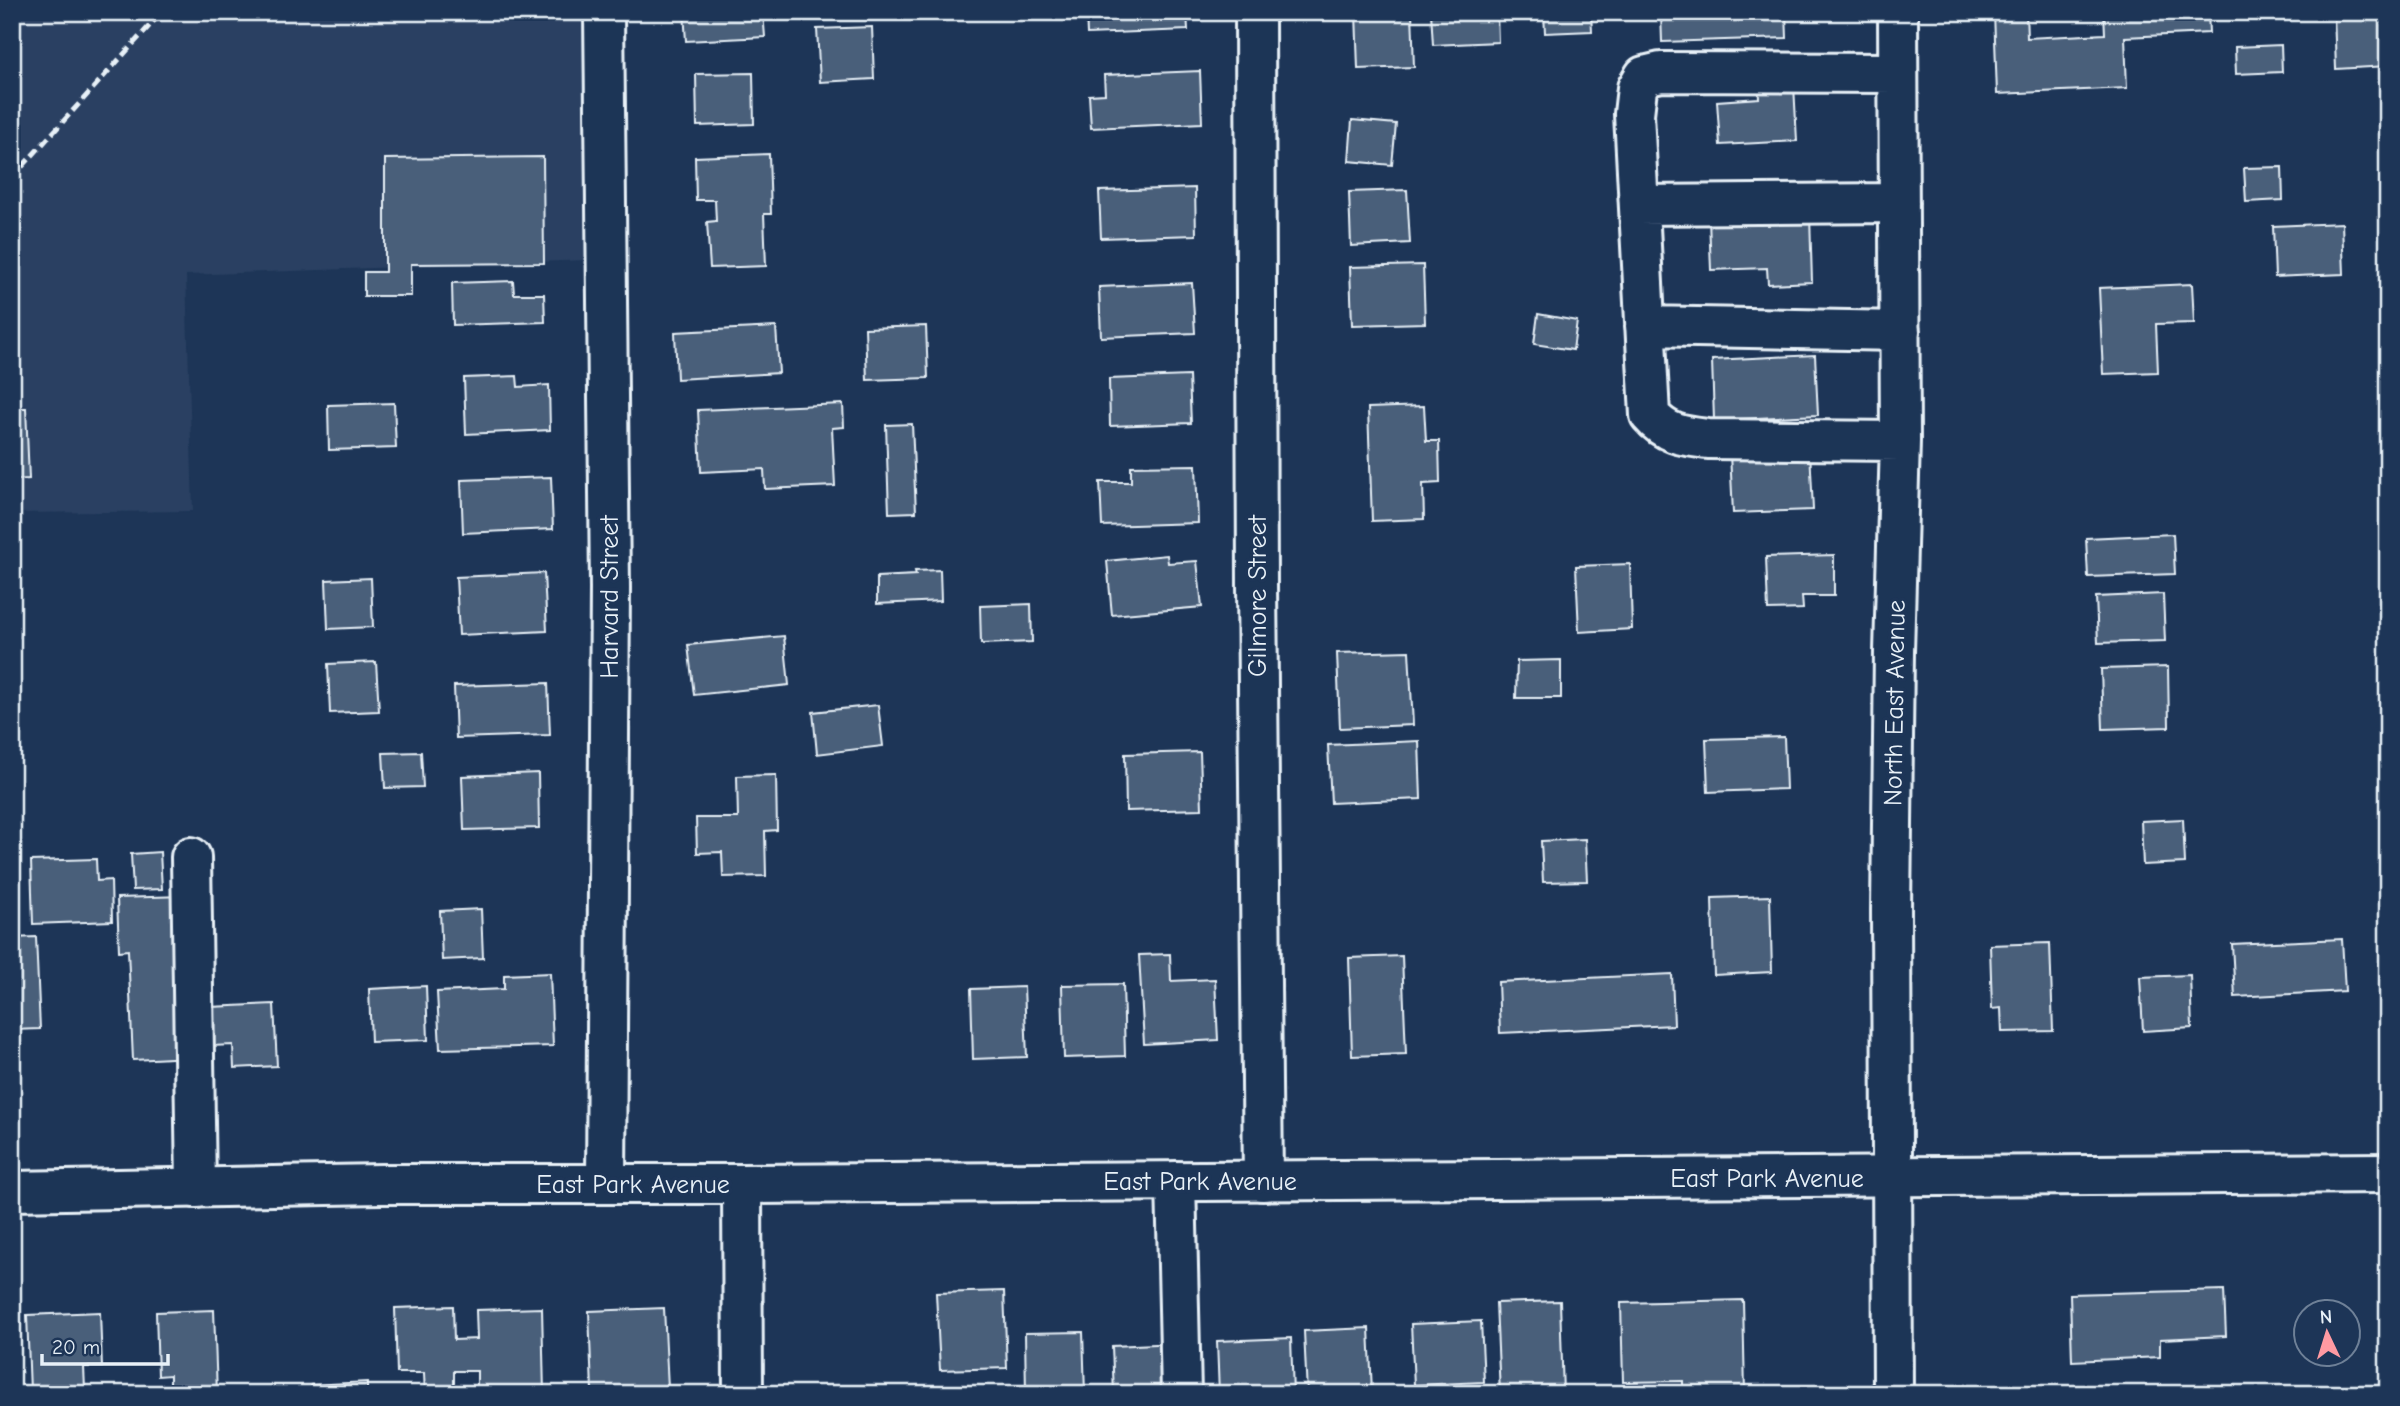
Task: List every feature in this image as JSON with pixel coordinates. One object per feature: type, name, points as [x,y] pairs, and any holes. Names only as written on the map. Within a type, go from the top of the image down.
[{"type":"street","name":"Harvard Street","points":[[604,12],[610,588],[606,1182]]},
{"type":"street","name":"Gilmore Street","points":[[1255,12],[1256,585],[1263,1181]]},
{"type":"street","name":"North East Avenue","points":[[1893,1394],[1891,883],[1900,441],[1898,12]]},
{"type":"street","points":[[1898,73],[1661,72],[1644,76],[1637,88],[1634,114],[1650,415],[1660,427],[1679,435],[1708,439],[1900,441]]},
{"type":"street","points":[[1639,205],[1899,202]]},
{"type":"street","points":[[1645,326],[1900,331]]},
{"type":"street","points":[[191,857],[196,1188]]},
{"type":"street","name":"East Park Avenue","points":[[12,1191],[606,1182],[742,1184],[2388,1173]]},
{"type":"street","points":[[1176,1181],[1181,1394]]},
{"type":"street","points":[[742,1184],[743,1394]]},
{"type":"shaded area","points":[[12,12],[617,12],[615,259],[186,275],[193,511],[12,513]]},
{"type":"building","points":[[684,12],[763,12],[765,37],[686,41]]},
{"type":"building","points":[[1086,12],[1187,12],[1188,30],[1087,34]]},
{"type":"building","points":[[1356,12],[1412,12],[1414,67],[1358,69]]},
{"type":"building","points":[[1431,12],[1497,12],[1498,42],[1433,45]]},
{"type":"building","points":[[1544,12],[1591,12],[1592,31],[1545,33]]},
{"type":"building","points":[[1661,12],[1786,12],[1787,38],[1662,42]]},
{"type":"building","points":[[1994,12],[2026,12],[2027,38],[2105,34],[2104,12],[2208,12],[2209,33],[2125,37],[2127,88],[1997,94]]},
{"type":"building","points":[[2334,12],[2388,12],[2388,66],[2336,69]]},
{"type":"building","points":[[872,27],[874,79],[820,82],[817,29]]},
{"type":"building","points":[[2281,45],[2282,72],[2236,74],[2235,47]]},
{"type":"building","points":[[1200,71],[1202,123],[1091,128],[1089,95],[1105,94],[1104,75]]},
{"type":"building","points":[[753,73],[754,124],[697,126],[696,74]]},
{"type":"building","points":[[1794,85],[1797,141],[1720,145],[1717,101],[1759,98],[1758,87]]},
{"type":"building","points":[[1352,120],[1396,124],[1392,165],[1349,161]]},
{"type":"building","points":[[769,154],[771,214],[764,214],[766,266],[710,268],[707,222],[716,221],[715,200],[696,200],[695,157]]},
{"type":"building","points":[[543,157],[544,263],[411,264],[411,296],[364,296],[364,272],[385,272],[385,159]]},
{"type":"building","points":[[2282,167],[2283,200],[2246,202],[2244,168]]},
{"type":"building","points":[[1195,188],[1196,235],[1101,238],[1099,191]]},
{"type":"building","points":[[1407,190],[1410,243],[1351,246],[1349,192]]},
{"type":"building","points":[[1810,215],[1812,282],[1768,284],[1767,268],[1711,270],[1709,219]]},
{"type":"building","points":[[2342,223],[2344,274],[2275,277],[2273,226]]},
{"type":"building","points":[[1423,265],[1425,323],[1352,325],[1350,267]]},
{"type":"building","points":[[513,281],[514,294],[544,294],[545,322],[453,325],[452,283]]},
{"type":"building","points":[[1192,283],[1195,333],[1101,337],[1099,287]]},
{"type":"building","points":[[2192,284],[2194,323],[2156,324],[2158,372],[2103,374],[2099,288]]},
{"type":"building","points":[[1538,314],[1577,321],[1573,350],[1534,344]]},
{"type":"building","points":[[926,326],[928,378],[867,380],[865,328]]},
{"type":"building","points":[[776,327],[779,373],[677,379],[675,332]]},
{"type":"building","points":[[1815,355],[1818,415],[1714,420],[1712,360]]},
{"type":"building","points":[[517,376],[518,387],[549,385],[550,430],[466,434],[464,378]]},
{"type":"building","points":[[1189,376],[1191,423],[1110,426],[1109,379]]},
{"type":"building","points":[[394,403],[396,448],[329,450],[328,405]]},
{"type":"building","points":[[843,404],[844,427],[832,428],[835,486],[765,489],[764,469],[701,472],[698,410]]},
{"type":"building","points":[[1424,406],[1426,441],[1439,441],[1440,483],[1423,484],[1424,519],[1372,521],[1368,408]]},
{"type":"building","points":[[12,408],[26,408],[29,479],[12,480]]},
{"type":"building","points":[[912,424],[916,512],[889,513],[886,425]]},
{"type":"building","points":[[1810,450],[1813,510],[1733,513],[1730,454]]},
{"type":"building","points":[[1196,465],[1198,523],[1102,526],[1100,482],[1131,482],[1131,466]]},
{"type":"building","points":[[551,477],[553,529],[463,533],[461,480]]},
{"type":"building","points":[[2173,534],[2175,574],[2088,577],[2086,538]]},
{"type":"building","points":[[1167,555],[1168,563],[1197,561],[1202,607],[1112,615],[1107,561]]},
{"type":"building","points":[[1834,555],[1834,596],[1802,596],[1803,609],[1768,610],[1766,557]]},
{"type":"building","points":[[1630,564],[1632,629],[1579,632],[1576,566]]},
{"type":"building","points":[[940,570],[941,601],[877,604],[877,577],[916,575],[915,571]]},
{"type":"building","points":[[544,573],[547,631],[459,635],[456,577]]},
{"type":"building","points":[[371,578],[373,627],[328,629],[326,580]]},
{"type":"building","points":[[12,584],[18,637],[12,637]]},
{"type":"building","points":[[2163,594],[2165,641],[2098,643],[2096,597]]},
{"type":"building","points":[[1031,604],[1032,642],[981,644],[980,606]]},
{"type":"building","points":[[784,636],[789,685],[694,695],[688,645]]},
{"type":"building","points":[[1409,651],[1413,725],[1340,728],[1337,653]]},
{"type":"building","points":[[1561,660],[1561,698],[1516,698],[1517,661]]},
{"type":"building","points":[[376,662],[379,711],[330,713],[328,664]]},
{"type":"building","points":[[2168,667],[2169,727],[2103,729],[2101,669]]},
{"type":"building","points":[[548,683],[550,735],[456,738],[454,686]]},
{"type":"building","points":[[878,705],[883,746],[817,754],[813,712]]},
{"type":"building","points":[[1784,737],[1786,789],[1708,792],[1706,739]]},
{"type":"building","points":[[1419,741],[1421,799],[1331,803],[1328,745]]},
{"type":"building","points":[[421,752],[423,787],[385,788],[383,753]]},
{"type":"building","points":[[1200,752],[1202,809],[1126,811],[1125,754]]},
{"type":"building","points":[[538,773],[539,828],[464,830],[462,776]]},
{"type":"building","points":[[776,775],[777,830],[765,831],[766,876],[723,877],[722,852],[697,853],[696,818],[738,818],[737,776]]},
{"type":"building","points":[[2183,819],[2185,863],[2143,865],[2141,821]]},
{"type":"building","points":[[1585,839],[1587,881],[1543,882],[1541,841]]},
{"type":"building","points":[[160,852],[162,889],[133,890],[131,854]]},
{"type":"building","points":[[96,859],[97,881],[111,880],[112,921],[33,924],[31,861]]},
{"type":"building","points":[[184,896],[191,1057],[133,1060],[128,950],[119,951],[117,898]]},
{"type":"building","points":[[1770,896],[1772,972],[1714,975],[1712,898]]},
{"type":"building","points":[[481,909],[483,958],[442,960],[440,911]]},
{"type":"building","points":[[36,937],[40,1029],[12,1030],[12,938]]},
{"type":"building","points":[[2342,939],[2345,991],[2235,997],[2232,944]]},
{"type":"building","points":[[2050,943],[2053,1031],[2002,1032],[2001,1008],[1992,1009],[1990,945]]},
{"type":"building","points":[[1170,954],[1171,981],[1215,979],[1218,1040],[1144,1044],[1139,955]]},
{"type":"building","points":[[1402,956],[1406,1054],[1352,1056],[1349,958]]},
{"type":"building","points":[[550,973],[553,1046],[440,1049],[437,992],[504,989],[504,975]]},
{"type":"building","points":[[1672,974],[1674,1025],[1500,1033],[1498,982]]},
{"type":"building","points":[[2190,975],[2192,1028],[2143,1031],[2140,977]]},
{"type":"building","points":[[1123,984],[1125,1056],[1064,1058],[1062,985]]},
{"type":"building","points":[[426,986],[428,1040],[371,1042],[369,989]]},
{"type":"building","points":[[1024,987],[1027,1057],[973,1059],[971,989]]},
{"type":"building","points":[[274,1004],[277,1066],[234,1068],[233,1045],[211,1046],[210,1007]]},
{"type":"building","points":[[2224,1290],[2226,1336],[2160,1339],[2160,1357],[2072,1361],[2070,1294]]},
{"type":"building","points":[[1004,1291],[1007,1368],[940,1370],[936,1293]]},
{"type":"building","points":[[1743,1300],[1745,1394],[1683,1394],[1683,1381],[1623,1382],[1621,1303]]},
{"type":"building","points":[[1560,1301],[1563,1394],[1500,1394],[1496,1303]]},
{"type":"building","points":[[453,1306],[454,1340],[477,1339],[476,1310],[542,1308],[544,1394],[477,1394],[477,1371],[454,1371],[454,1394],[425,1394],[424,1373],[397,1373],[395,1308]]},
{"type":"building","points":[[664,1308],[668,1388],[592,1391],[589,1311]]},
{"type":"building","points":[[214,1310],[217,1394],[170,1394],[170,1375],[158,1376],[156,1312]]},
{"type":"building","points":[[100,1312],[102,1367],[84,1367],[85,1389],[30,1391],[27,1315]]},
{"type":"building","points":[[1481,1321],[1484,1382],[1414,1385],[1411,1324]]},
{"type":"building","points":[[1369,1328],[1372,1392],[1307,1394],[1304,1331]]},
{"type":"building","points":[[1083,1332],[1085,1394],[1026,1394],[1025,1333]]},
{"type":"building","points":[[1291,1338],[1293,1394],[1219,1394],[1217,1341]]},
{"type":"building","points":[[1178,1343],[1180,1394],[1114,1394],[1112,1346]]},
{"type":"building","points":[[367,1382],[367,1394],[312,1394],[311,1385]]},
{"type":"railway","points":[[12,178],[162,12]]}]
